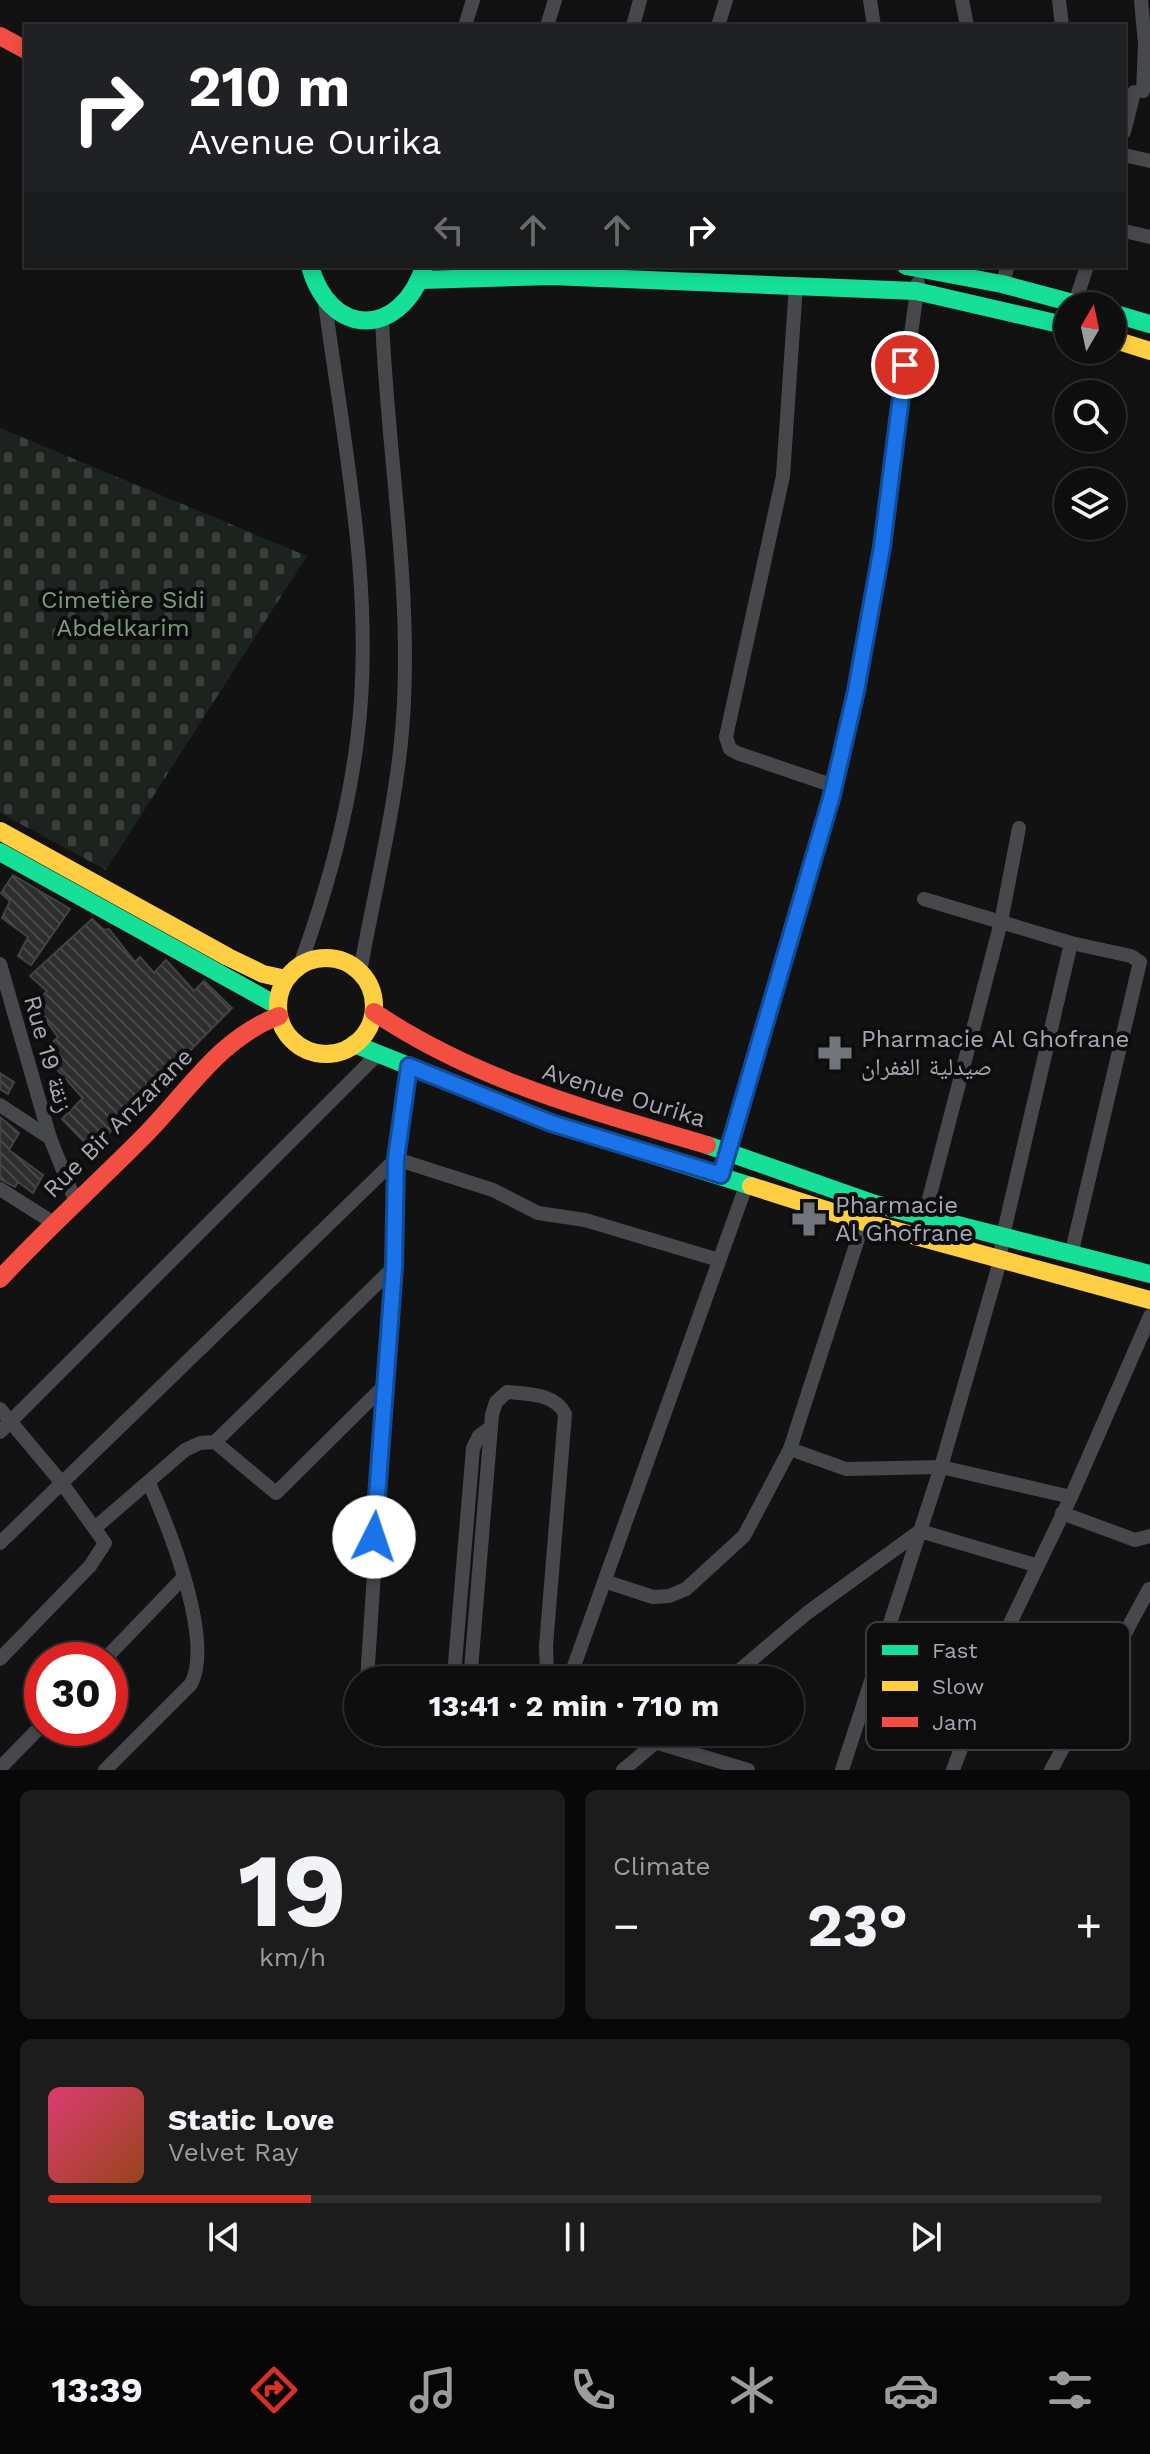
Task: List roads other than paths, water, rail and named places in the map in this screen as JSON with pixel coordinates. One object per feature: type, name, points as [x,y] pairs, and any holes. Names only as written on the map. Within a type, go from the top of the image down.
[{"type":"street","points":[[466,24],[473,0]]},
{"type":"street","points":[[548,24],[555,0]]},
{"type":"street","points":[[634,24],[640,0]]},
{"type":"street","points":[[719,24],[726,0]]},
{"type":"street","points":[[870,0],[874,24]]},
{"type":"street","points":[[962,0],[967,24]]},
{"type":"street","points":[[1059,0],[1062,24]]},
{"type":"street","points":[[1126,126],[1138,92],[1145,9]]},
{"type":"street","points":[[0,36],[24,49]]},
{"type":"street","points":[[1126,155],[1150,161]]},
{"type":"street","points":[[1126,231],[1150,237]]},
{"type":"street","points":[[310,268],[316,291],[325,303],[342,316],[362,321],[382,319],[407,305],[423,273],[916,291],[1054,323]]},
{"type":"street","points":[[721,1175],[834,786],[870,619],[916,291],[916,268]]},
{"type":"street","points":[[936,268],[1005,275],[1054,295]]},
{"type":"street","points":[[1082,292],[1087,268]]},
{"type":"street","points":[[796,285],[783,476],[726,737],[730,749],[737,753],[834,786]]},
{"type":"street","points":[[279,1011],[286,979],[300,965],[338,856],[358,738],[361,600],[325,303]]},
{"type":"street","points":[[1126,317],[1150,324]]},
{"type":"street","points":[[360,972],[383,867],[404,702],[406,599],[386,414],[382,319]]},
{"type":"street","points":[[1126,343],[1150,351]]},
{"type":"street","points":[[924,1218],[1001,922],[1019,828]]},
{"type":"street","points":[[0,831],[228,957],[263,974],[286,979]]},
{"type":"street","points":[[0,852],[279,1011],[296,1043],[325,1054],[354,1044],[367,1030],[374,1012],[374,998],[360,972],[332,958],[300,965]]},
{"type":"street","points":[[924,899],[1071,943],[1138,959],[1141,967],[1071,1255]]},
{"type":"street","points":[[890,1622],[941,1467],[1000,1261],[1002,1240],[1071,943]]},
{"type":"street","name":"Rue 19 زنقة","points":[[0,967],[50,1138],[75,1200]]},
{"type":"street","name":"Rue Bir Anzarane","points":[[0,1279],[52,1222],[148,1132],[234,1041],[253,1025],[279,1011]]},
{"type":"street","name":"Avenue Ourika","points":[[374,1012],[403,1035],[505,1083],[729,1151],[870,1202],[924,1218],[1002,1240],[1150,1274]]},
{"type":"street","name":"Avenue Ourika","points":[[354,1044],[551,1123],[864,1222],[1150,1300]]},
{"type":"street","points":[[5,1426],[379,1053]]},
{"type":"street","points":[[368,1666],[394,1267],[396,1159],[409,1066]]},
{"type":"street","points":[[0,1105],[50,1138]]},
{"type":"street","points":[[396,1159],[493,1190],[538,1213],[585,1220],[719,1260]]},
{"type":"street","points":[[0,1543],[396,1159]]},
{"type":"street","points":[[574,1666],[607,1582],[747,1183]]},
{"type":"street","points":[[0,1189],[52,1222]]},
{"type":"street","points":[[607,1582],[653,1597],[669,1596],[686,1589],[744,1536],[790,1449],[851,1272],[870,1202]]},
{"type":"street","points":[[96,1527],[185,1450],[200,1443],[215,1442],[394,1267]]},
{"type":"street","points":[[1010,1622],[1035,1565],[1071,1497],[1150,1316]]},
{"type":"street","points":[[215,1442],[276,1493],[384,1386]]},
{"type":"street","points":[[490,1428],[475,1442],[469,1477],[454,1669],[458,1679],[467,1678],[471,1669],[490,1428],[496,1402],[507,1392],[548,1398],[559,1403],[565,1414],[547,1666]]},
{"type":"street","points":[[0,1409],[5,1426],[61,1482],[105,1543],[102,1552],[0,1659]]},
{"type":"street","points":[[790,1449],[846,1469],[941,1467],[1071,1497]]},
{"type":"street","points":[[105,1770],[191,1684],[198,1670],[200,1645],[167,1524],[149,1483]]},
{"type":"street","points":[[1062,1513],[1135,1540],[1150,1536]]},
{"type":"street","points":[[920,1531],[1035,1565]]},
{"type":"street","points":[[745,1666],[807,1613],[920,1531]]},
{"type":"street","points":[[121,1642],[182,1579]]},
{"type":"street","points":[[1130,1624],[1149,1589]]},
{"type":"street","points":[[842,1770],[866,1696]]},
{"type":"street","points":[[5,1765],[24,1744]]},
{"type":"street","points":[[623,1770],[651,1746]]},
{"type":"street","points":[[669,1746],[748,1770]]},
{"type":"street","points":[[953,1770],[960,1750]]},
{"type":"street","points":[[1051,1770],[1062,1750]]},
{"type":"place","name":"Pharmacie Al Ghofrane صيدلية الغفران","points":[[835,1053]]},
{"type":"place","name":"Pharmacie Al Ghofrane","points":[[809,1219]]},
{"type":"park label","name":"Cimetière Sidi Abdelkarim","points":[[123,614]]}]
